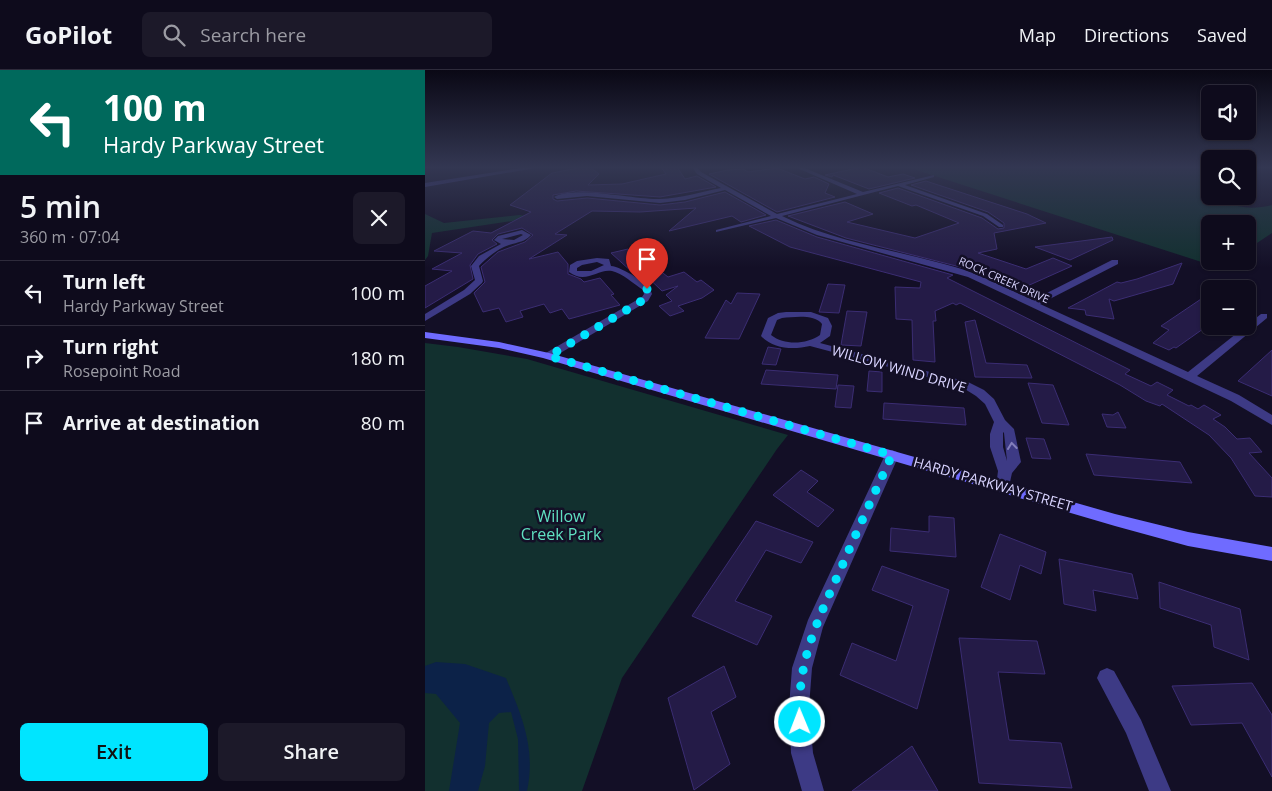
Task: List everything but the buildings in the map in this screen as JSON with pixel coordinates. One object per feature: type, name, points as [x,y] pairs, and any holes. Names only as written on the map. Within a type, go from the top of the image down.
[{"type":"main road","name":"HARDY PARKWAY STREET","points":[[425,335],[499,345],[549,356],[1189,539],[1272,554]]},
{"type":"street","name":"ROCK CREEK DRIVE","points":[[750,201],[793,224],[819,234],[971,275],[1235,398],[1272,421]]},
{"type":"street","points":[[718,232],[837,201]]},
{"type":"street","points":[[944,201],[985,215],[1001,226]]},
{"type":"street","points":[[425,318],[467,292],[479,282],[475,266],[482,258],[507,243]]},
{"type":"street","points":[[1032,304],[1115,262]]},
{"type":"street","points":[[549,356],[645,299],[648,294],[647,289],[616,269],[606,268]]},
{"type":"street","name":"WILLOW WIND DRIVE","points":[[812,344],[825,336],[827,325],[825,320],[818,316],[789,314],[773,318],[766,336],[770,340],[784,344],[812,344],[964,384],[981,393],[990,402],[1000,422],[995,431],[998,460],[1005,471],[1003,487]]},
{"type":"street","points":[[1189,377],[1264,316]]},
{"type":"street","points":[[813,791],[802,753],[799,707],[802,668],[814,626],[892,455]]},
{"type":"street","points":[[1107,678],[1134,727],[1161,791]]},
{"type":"green space","points":[[1011,201],[1201,201],[1201,205],[1235,205],[1254,208],[1272,205],[1272,233],[1256,244],[1256,215],[1201,215],[1201,262]]},
{"type":"green space","points":[[425,214],[444,223],[519,215],[539,217],[432,233],[428,256],[425,260]]},
{"type":"green space","name":"Willow Creek Park","points":[[425,343],[527,359],[788,435],[622,678],[582,791],[425,791]]},
{"type":"water","points":[[436,662],[465,664],[506,678],[522,720],[529,747],[530,761],[527,791],[519,791],[518,739],[511,712],[499,713],[489,723],[485,766],[478,791],[449,791],[460,723],[436,694],[425,693],[425,666]]},
{"type":"route","points":[[647,289],[648,294],[645,299],[549,356],[892,455],[814,626],[802,668],[799,707],[800,722]]}]
